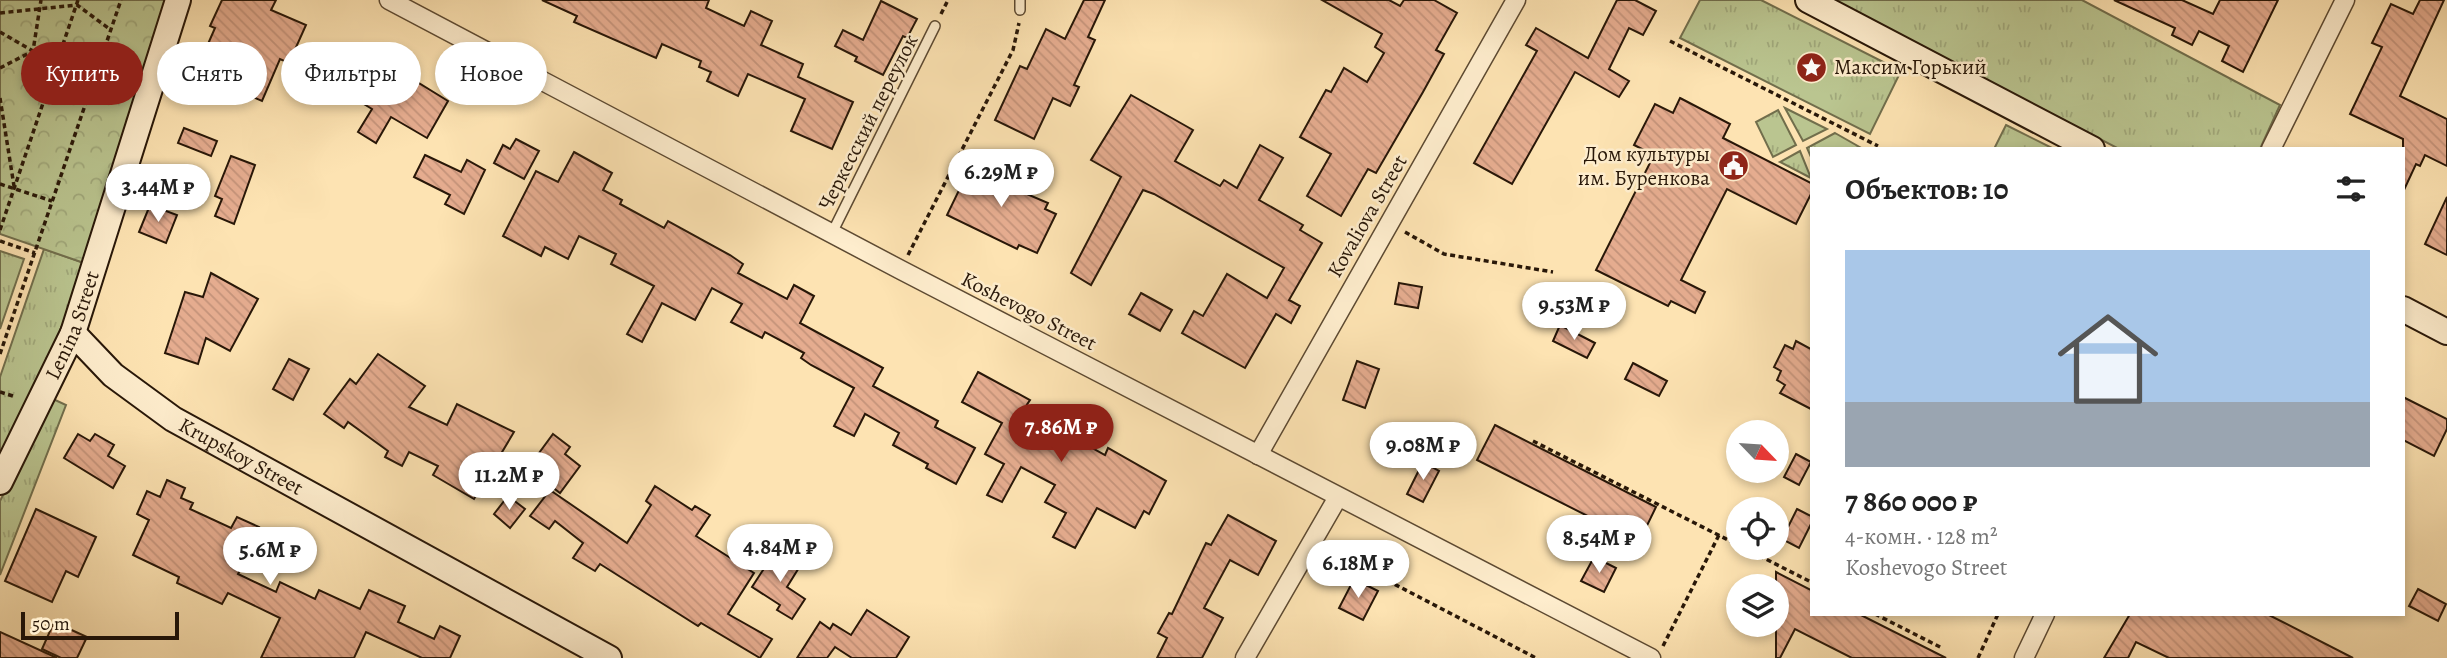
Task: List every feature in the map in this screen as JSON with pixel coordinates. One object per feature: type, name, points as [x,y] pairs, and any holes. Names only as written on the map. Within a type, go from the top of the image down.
[{"type":"street","name":"Lenina Street","points":[[0,482],[73,333],[178,0]]},
{"type":"street","name":"Koshevogo Street","points":[[388,0],[1338,497],[1656,653]]},
{"type":"street","name":"Kovaliova Street","points":[[1258,455],[1516,0]]},
{"type":"street","points":[[1808,0],[2088,147]]},
{"type":"street","points":[[2272,147],[2345,0]]},
{"type":"street","points":[[2405,310],[2447,332]]},
{"type":"street","name":"Krupskoy Street","points":[[73,333],[113,375],[173,419],[609,658]]},
{"type":"street","points":[[1245,658],[1338,497]]},
{"type":"street","points":[[2024,658],[2044,616]]},
{"type":"lane","name":"Черкесский переулок","points":[[832,233],[935,26]]},
{"type":"path","points":[[34,42],[40,0]]},
{"type":"path","points":[[107,42],[121,0]]},
{"type":"path","points":[[64,42],[78,3]]},
{"type":"path","points":[[0,13],[78,3],[111,30]]},
{"type":"path","points":[[901,270],[1013,50],[1020,5]]},
{"type":"path","points":[[0,32],[21,44]]},
{"type":"path","points":[[1670,41],[1878,146]]},
{"type":"path","points":[[0,68],[21,57]]},
{"type":"path","points":[[0,98],[14,188]]},
{"type":"path","points":[[0,230],[42,105]]},
{"type":"path","points":[[0,354],[85,105]]},
{"type":"path","points":[[0,184],[52,201]]},
{"type":"path","points":[[1390,223],[1444,254],[1553,272]]},
{"type":"path","points":[[0,241],[35,253]]},
{"type":"path","points":[[1534,441],[1726,539]]},
{"type":"path","points":[[1656,653],[1719,535]]},
{"type":"path","points":[[1312,541],[1536,658]]},
{"type":"path","points":[[1768,560],[1810,581]]},
{"type":"path","points":[[1879,616],[1942,648]]},
{"type":"path","points":[[1978,658],[1997,616]]},
{"type":"green space","points":[[0,0],[165,0],[143,71],[143,42],[21,42],[21,105],[133,105],[84,263],[0,234]]},
{"type":"green space","points":[[1700,0],[1761,0],[1901,71],[1870,134],[1680,38]]},
{"type":"green space","points":[[1833,0],[2082,0],[2280,105],[2261,147],[2115,147]]},
{"type":"green space","points":[[1785,108],[1827,129],[1803,141]]},
{"type":"green space","points":[[1778,110],[1796,145],[1773,157],[1756,122]]},
{"type":"green space","points":[[2006,125],[2050,147],[1995,147]]},
{"type":"green space","points":[[1835,133],[1860,147],[1810,147],[1810,155],[1807,148]]},
{"type":"green space","points":[[1800,151],[1810,177],[1780,162]]},
{"type":"green space","points":[[44,249],[84,263],[64,327],[0,462],[0,377]]},
{"type":"green space","points":[[0,251],[24,259],[0,329]]},
{"type":"green space","points":[[53,399],[66,405],[0,575],[0,501]]},
{"type":"building","points":[[222,0],[276,0],[271,10],[306,25],[298,42],[281,42],[281,59],[267,89],[267,42],[209,42],[215,28],[210,26]]},
{"type":"building","points":[[542,0],[709,0],[706,8],[744,26],[751,11],[772,21],[761,45],[803,64],[798,77],[853,102],[832,149],[791,131],[805,99],[748,74],[738,96],[707,81],[711,72],[699,67],[701,61],[662,44],[656,58],[574,22],[577,16]]},
{"type":"building","points":[[1084,0],[1105,0],[1088,37],[1095,40],[1074,85],[1079,87],[1070,106],[1053,98],[1034,139],[995,120],[1020,66],[1027,69],[1046,29],[1065,39]]},
{"type":"building","points":[[1322,0],[1389,0],[1400,6],[1404,0],[1434,0],[1457,13],[1436,50],[1444,54],[1423,92],[1376,173],[1368,169],[1341,216],[1307,196],[1331,154],[1300,137],[1326,90],[1331,92],[1344,68],[1367,82],[1384,53],[1375,47],[1382,34]]},
{"type":"building","points":[[1617,0],[1635,0],[1656,11],[1643,35],[1629,28],[1609,69],[1629,81],[1619,97],[1575,72],[1512,184],[1474,163],[1537,51],[1526,45],[1536,28],[1588,58]]},
{"type":"building","points":[[2114,0],[2182,0],[2213,14],[2220,0],[2278,0],[2243,72],[2222,61],[2229,46],[2199,31],[2192,45],[2172,35],[2175,28]]},
{"type":"building","points":[[2420,0],[2444,0],[2400,96],[2447,119],[2447,166],[2425,155],[2420,166],[2416,164],[2405,188],[2403,139],[2350,114],[2382,47],[2372,43],[2391,4],[2413,14]]},
{"type":"building","points":[[881,1],[917,19],[907,38],[903,36],[883,75],[855,61],[857,57],[835,46],[843,30],[863,40]]},
{"type":"building","points":[[421,84],[435,93],[435,105],[446,105],[427,138],[391,117],[376,143],[358,132],[372,109],[365,105],[421,105]]},
{"type":"building","points":[[1131,95],[1193,130],[1175,161],[1220,186],[1224,180],[1237,188],[1260,145],[1283,158],[1259,200],[1303,225],[1300,230],[1322,243],[1289,300],[1300,306],[1291,323],[1276,314],[1245,368],[1182,333],[1194,311],[1203,316],[1227,274],[1267,298],[1284,268],[1154,194],[1143,190],[1091,285],[1071,273],[1121,177],[1091,160]]},
{"type":"building","points":[[1680,98],[1730,124],[1723,138],[1810,182],[1810,196],[1796,224],[1727,189],[1681,280],[1705,292],[1695,313],[1671,301],[1668,306],[1596,270],[1654,155],[1634,145],[1655,104],[1673,113]]},
{"type":"building","points":[[184,128],[217,141],[211,156],[178,143]]},
{"type":"building","points":[[516,139],[539,151],[524,179],[494,163],[503,145],[510,149]]},
{"type":"building","points":[[574,152],[612,173],[603,190],[622,200],[620,204],[664,228],[668,221],[730,255],[743,264],[738,273],[787,299],[794,285],[814,296],[800,323],[883,368],[873,386],[938,421],[935,427],[975,448],[956,484],[926,468],[928,464],[893,445],[899,433],[865,414],[854,436],[834,426],[854,388],[811,365],[801,358],[804,353],[765,332],[762,338],[731,322],[742,304],[712,288],[695,320],[662,303],[642,342],[627,334],[654,286],[611,264],[616,254],[579,236],[568,259],[545,247],[541,256],[503,236],[536,171],[558,182]]},
{"type":"building","points":[[425,155],[461,172],[467,160],[485,170],[464,214],[445,204],[450,195],[414,177]]},
{"type":"building","points":[[976,155],[996,165],[989,178],[1048,203],[1045,209],[1056,214],[1037,253],[1019,245],[1017,249],[947,215]]},
{"type":"building","points":[[231,156],[255,165],[234,224],[215,216],[222,199],[215,196]]},
{"type":"building","points":[[2447,197],[2447,255],[2425,244]]},
{"type":"building","points":[[150,205],[177,215],[166,243],[139,232]]},
{"type":"building","points":[[211,273],[258,299],[230,351],[206,338],[198,364],[165,353],[185,292],[203,297]]},
{"type":"building","points":[[1399,283],[1422,287],[1418,308],[1395,304]]},
{"type":"building","points":[[1141,293],[1172,310],[1160,331],[1129,314]]},
{"type":"building","points":[[1560,325],[1595,343],[1587,358],[1553,341]]},
{"type":"building","points":[[1796,341],[1810,348],[1810,408],[1780,393],[1785,385],[1777,380],[1781,371],[1774,367],[1785,345],[1793,349]]},
{"type":"building","points":[[378,354],[425,386],[409,407],[447,425],[457,404],[514,432],[474,499],[433,475],[438,466],[409,452],[402,466],[385,457],[388,451],[348,422],[344,428],[324,414],[350,379],[356,384]]},
{"type":"building","points":[[289,359],[309,369],[293,400],[273,389]]},
{"type":"building","points":[[1357,361],[1379,369],[1365,408],[1343,400]]},
{"type":"building","points":[[1633,363],[1667,381],[1659,396],[1625,379]]},
{"type":"building","points":[[978,372],[1030,400],[1026,406],[1071,431],[1069,435],[1105,455],[1108,448],[1166,481],[1149,514],[1144,511],[1135,528],[1097,508],[1075,548],[1053,537],[1066,513],[1045,502],[1055,485],[1021,467],[1002,502],[987,495],[1004,464],[985,454],[1002,423],[962,402]]},
{"type":"building","points":[[2405,398],[2447,419],[2447,429],[2434,456],[2405,441]]},
{"type":"building","points":[[1495,425],[1656,507],[1639,542],[1477,460]]},
{"type":"building","points":[[78,434],[90,441],[95,434],[114,445],[108,456],[125,466],[113,488],[64,458]]},
{"type":"building","points":[[553,434],[570,447],[565,454],[580,466],[560,493],[528,468]]},
{"type":"building","points":[[1796,454],[1810,461],[1799,485],[1789,480],[1789,467]]},
{"type":"building","points":[[1423,462],[1439,471],[1423,502],[1407,494]]},
{"type":"building","points":[[167,480],[185,488],[181,498],[193,503],[190,509],[231,528],[237,517],[259,527],[238,574],[276,592],[280,582],[315,599],[319,590],[360,609],[369,590],[405,606],[398,622],[434,639],[440,626],[460,636],[450,658],[422,658],[366,632],[354,658],[261,658],[280,618],[228,593],[222,604],[177,583],[179,577],[133,555],[149,520],[137,514],[147,491],[160,497]]},
{"type":"building","points":[[655,486],[692,510],[695,506],[710,515],[696,536],[754,573],[728,614],[772,639],[760,658],[701,623],[698,626],[600,564],[595,571],[573,558],[583,543],[555,521],[549,529],[530,516],[550,490],[627,543],[651,505],[646,501]]},
{"type":"building","points":[[508,496],[525,509],[510,528],[494,514]]},
{"type":"building","points":[[36,509],[96,537],[78,577],[66,571],[52,602],[5,581]]},
{"type":"building","points":[[1797,509],[1810,516],[1810,526],[1799,548],[1789,543],[1789,525]]},
{"type":"building","points":[[1228,515],[1276,541],[1258,575],[1230,560],[1204,608],[1223,618],[1202,658],[1157,658],[1167,638],[1158,633],[1169,613],[1172,614],[1206,543],[1211,545]]},
{"type":"building","points":[[776,550],[800,566],[787,587],[805,599],[792,619],[777,610],[780,605],[752,587]]},
{"type":"building","points":[[1594,557],[1616,568],[1604,592],[1581,581]]},
{"type":"building","points":[[1354,579],[1378,591],[1363,620],[1339,608]]},
{"type":"building","points":[[1789,579],[1810,589],[1810,616],[1863,616],[1946,658],[1852,658],[1795,629],[1780,658],[1776,658],[1776,637],[1789,637]]},
{"type":"building","points":[[2418,589],[2446,604],[2438,621],[2409,606]]},
{"type":"building","points":[[867,610],[909,637],[896,658],[852,658],[835,647],[827,658],[797,658],[820,622],[830,629],[833,624],[851,635]]},
{"type":"building","points":[[2129,616],[2271,616],[2353,658],[2169,658],[2136,642],[2128,658],[2104,658]]},
{"type":"building","points":[[54,622],[87,637],[77,658],[61,658],[42,649]]},
{"type":"building","points":[[0,632],[57,658],[0,658]]},
{"type":"place","name":"Максим Горький","points":[[1811,67]]},
{"type":"place","name":"Дом культуры им. Буренкова","points":[[1733,166]]}]
